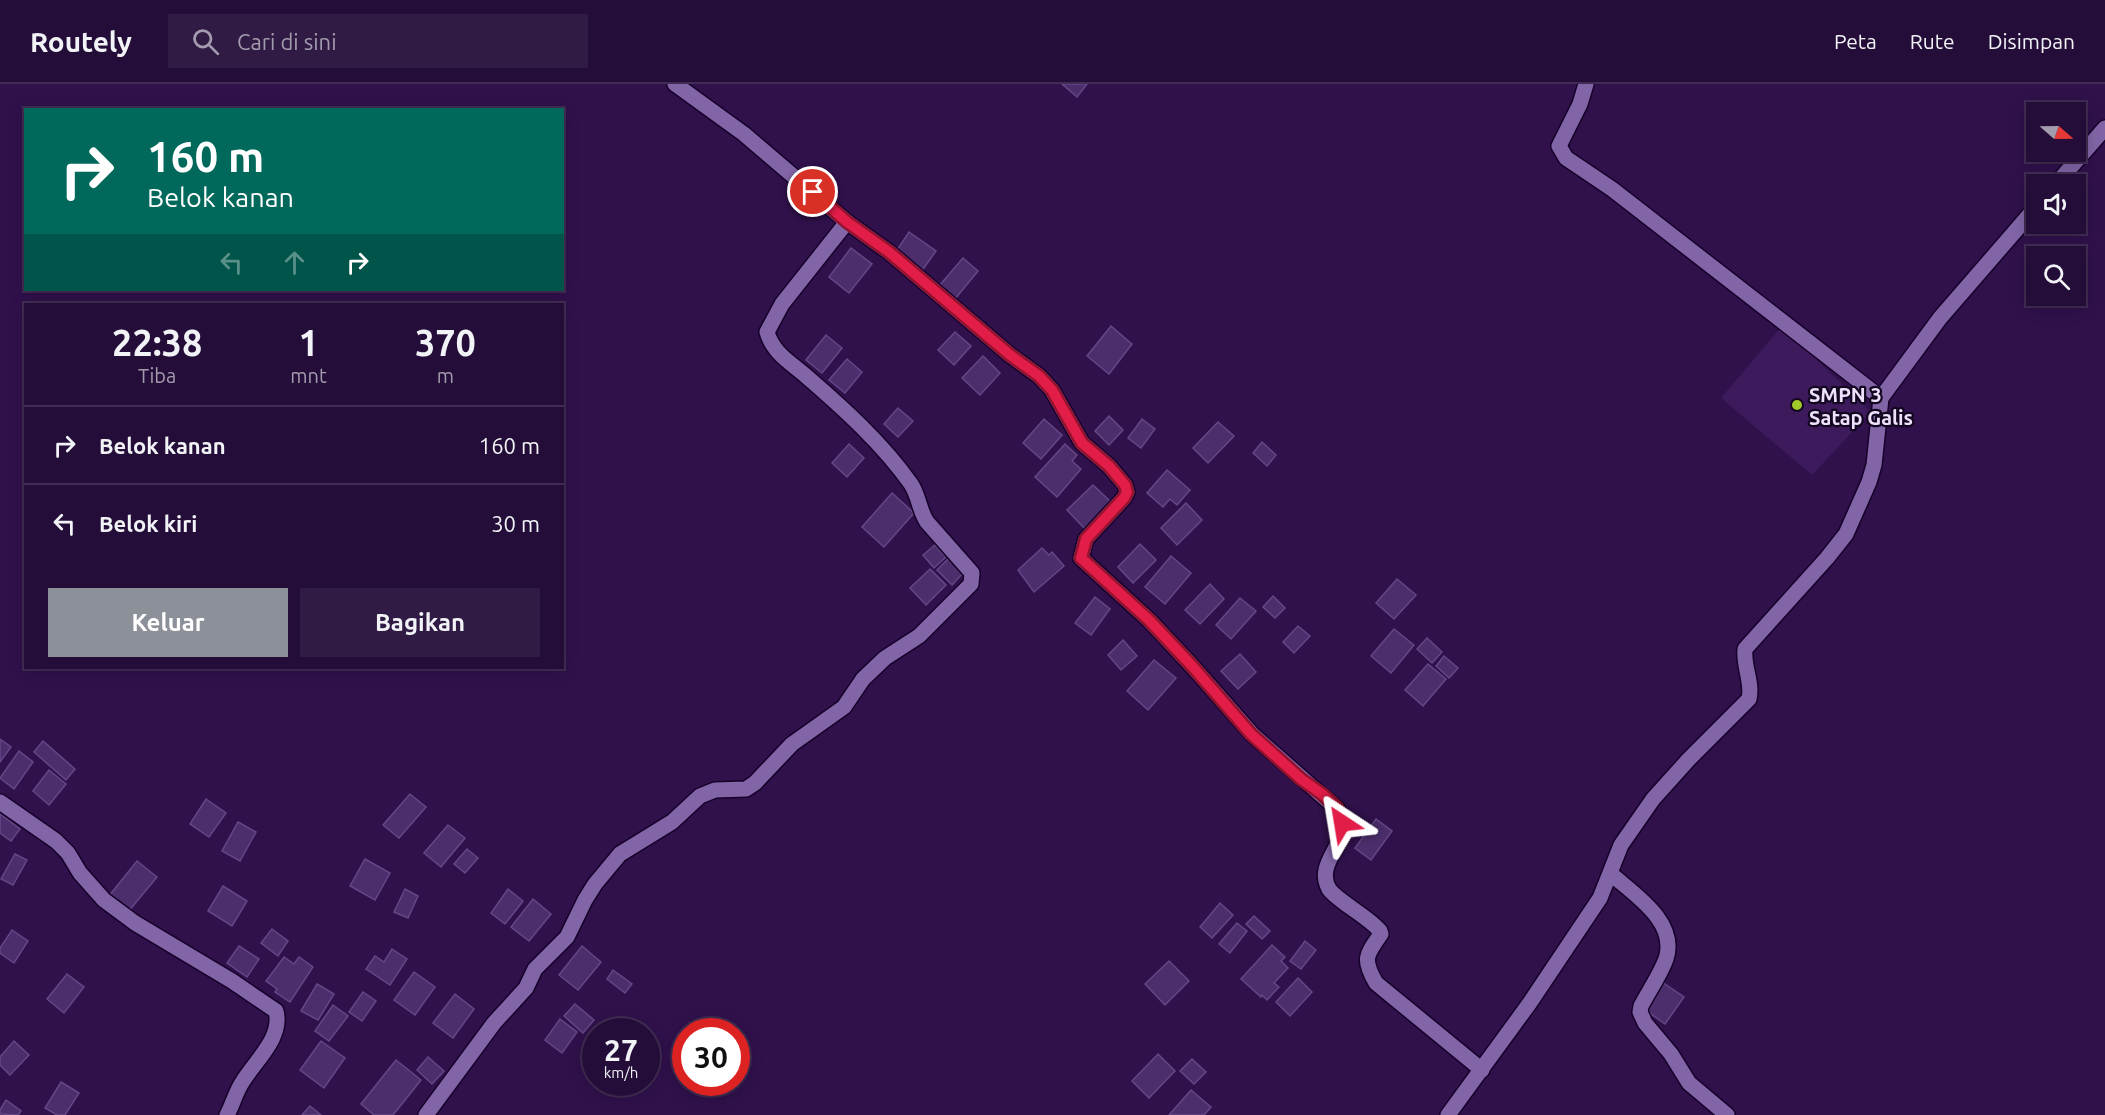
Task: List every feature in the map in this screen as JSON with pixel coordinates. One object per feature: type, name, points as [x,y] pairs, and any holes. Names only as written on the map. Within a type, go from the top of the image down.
[{"type":"street","points":[[675,84],[744,134],[847,222],[889,252],[1010,355],[1039,376],[1052,390],[1082,443],[1109,466],[1125,485],[1127,492],[1086,539],[1081,558],[1149,620],[1251,734],[1337,808],[1342,823],[1341,834],[1326,866],[1325,877],[1330,890],[1380,931],[1381,934],[1367,953],[1370,973],[1376,983],[1482,1070]]},
{"type":"street","points":[[1586,84],[1580,104],[1558,146],[1566,158],[1612,189],[1881,398]]},
{"type":"street","points":[[2065,174],[2105,128]]},
{"type":"street","points":[[1449,1115],[1529,1004],[1600,898],[1621,845],[1653,799],[1749,699],[1751,693],[1744,658],[1745,649],[1846,534],[1874,465],[1881,398],[1940,318],[2026,219]]},
{"type":"street","points":[[426,1115],[494,1023],[526,988],[535,969],[567,937],[595,884],[620,854],[672,822],[700,796],[715,790],[746,789],[754,783],[792,744],[844,707],[863,679],[885,658],[919,636],[971,584],[972,573],[927,522],[913,486],[891,459],[865,431],[779,354],[770,343],[767,332],[782,304],[847,222]]},
{"type":"street","points":[[0,802],[56,841],[104,900],[135,923],[232,981],[276,1011],[277,1028],[271,1042],[241,1083],[227,1115]]},
{"type":"street","points":[[1611,874],[1646,904],[1663,926],[1668,944],[1665,960],[1641,1006],[1640,1012],[1645,1023],[1671,1054],[1689,1083],[1727,1115]]},
{"type":"shaded area","name":"SMPN 3 Satap Galis","points":[[1782,326],[1871,412],[1812,475],[1721,398]]},
{"type":"building","points":[[1062,84],[1087,84],[1077,97]]},
{"type":"building","points":[[909,232],[936,251],[921,272],[895,253]]},
{"type":"building","points":[[851,248],[872,264],[849,293],[829,277]]},
{"type":"building","points":[[963,258],[978,271],[955,299],[939,286]]},
{"type":"building","points":[[1111,326],[1132,344],[1109,374],[1087,356]]},
{"type":"building","points":[[955,332],[971,346],[954,365],[938,350]]},
{"type":"building","points":[[826,335],[842,348],[822,373],[806,360]]},
{"type":"building","points":[[983,356],[1000,373],[980,395],[962,378]]},
{"type":"building","points":[[847,359],[862,372],[845,393],[829,380]]},
{"type":"building","points":[[898,408],[913,421],[898,437],[884,424]]},
{"type":"building","points":[[1109,416],[1123,430],[1109,445],[1095,431]]},
{"type":"building","points":[[1044,419],[1062,435],[1041,459],[1023,443]]},
{"type":"building","points":[[1142,419],[1155,429],[1141,448],[1128,438]]},
{"type":"building","points":[[1218,422],[1234,436],[1208,463],[1193,448]]},
{"type":"building","points":[[1262,442],[1276,455],[1267,466],[1253,453]]},
{"type":"building","points":[[849,444],[864,458],[847,477],[832,463]]},
{"type":"building","points":[[1065,444],[1077,455],[1072,461],[1081,469],[1057,497],[1035,477]]},
{"type":"building","points":[[1167,470],[1190,490],[1177,505],[1170,499],[1163,507],[1147,493]]},
{"type":"building","points":[[1093,485],[1112,503],[1085,529],[1067,510]]},
{"type":"building","points":[[892,493],[914,513],[884,547],[862,527]]},
{"type":"building","points":[[1186,503],[1202,520],[1177,545],[1161,528]]},
{"type":"building","points":[[1140,544],[1156,560],[1133,583],[1118,567]]},
{"type":"building","points":[[935,545],[946,557],[934,568],[923,555]]},
{"type":"building","points":[[1042,548],[1049,555],[1052,552],[1064,566],[1034,592],[1018,570]]},
{"type":"building","points":[[1171,556],[1191,573],[1165,604],[1145,587]]},
{"type":"building","points":[[949,558],[963,573],[952,585],[937,570]]},
{"type":"building","points":[[930,569],[946,585],[926,605],[910,588]]},
{"type":"building","points":[[1397,579],[1416,595],[1394,619],[1376,603]]},
{"type":"building","points":[[1210,584],[1224,599],[1200,624],[1185,610]]},
{"type":"building","points":[[1273,596],[1285,608],[1275,618],[1263,607]]},
{"type":"building","points":[[1095,597],[1110,609],[1091,635],[1075,623]]},
{"type":"building","points":[[1240,598],[1256,611],[1231,639],[1216,625]]},
{"type":"building","points":[[1298,626],[1310,636],[1294,653],[1283,642]]},
{"type":"building","points":[[1394,629],[1414,645],[1391,673],[1371,656]]},
{"type":"building","points":[[1427,638],[1442,652],[1432,663],[1417,649]]},
{"type":"building","points":[[1123,640],[1137,656],[1121,670],[1108,655]]},
{"type":"building","points":[[1240,654],[1256,672],[1238,689],[1221,671]]},
{"type":"building","points":[[1444,656],[1458,668],[1449,678],[1436,666]]},
{"type":"building","points":[[1154,660],[1176,678],[1148,710],[1127,691]]},
{"type":"building","points":[[1428,664],[1446,679],[1423,706],[1405,690]]},
{"type":"building","points":[[0,739],[11,747],[0,762]]},
{"type":"building","points":[[43,741],[75,769],[66,780],[34,752]]},
{"type":"building","points":[[19,751],[33,762],[14,789],[0,778]]},
{"type":"building","points":[[49,770],[66,784],[49,805],[33,791]]},
{"type":"building","points":[[410,794],[426,807],[399,838],[383,825]]},
{"type":"building","points":[[206,799],[226,813],[209,837],[190,824]]},
{"type":"building","points":[[0,814],[20,829],[11,841],[0,833]]},
{"type":"building","points":[[1376,819],[1392,831],[1371,860],[1355,848]]},
{"type":"building","points":[[238,822],[256,832],[240,861],[222,851]]},
{"type":"building","points":[[448,825],[465,838],[441,867],[424,853]]},
{"type":"building","points":[[467,849],[478,858],[465,873],[454,864]]},
{"type":"building","points":[[15,854],[27,860],[13,885],[1,879]]},
{"type":"building","points":[[365,859],[390,873],[375,900],[350,886]]},
{"type":"building","points":[[137,861],[157,877],[128,912],[109,896]]},
{"type":"building","points":[[223,886],[247,901],[232,926],[208,911]]},
{"type":"building","points":[[405,889],[418,896],[408,918],[394,912]]},
{"type":"building","points":[[508,889],[523,901],[505,924],[491,913]]},
{"type":"building","points":[[533,899],[551,914],[529,941],[511,927]]},
{"type":"building","points":[[1220,903],[1233,915],[1212,938],[1200,927]]},
{"type":"building","points":[[1254,916],[1270,931],[1262,939],[1246,924]]},
{"type":"building","points":[[1237,923],[1247,931],[1230,953],[1219,944]]},
{"type":"building","points":[[272,929],[288,941],[278,956],[261,943]]},
{"type":"building","points":[[12,930],[28,941],[14,963],[0,953],[0,948]]},
{"type":"building","points":[[1305,941],[1316,950],[1301,969],[1290,961]]},
{"type":"building","points":[[1272,945],[1285,957],[1281,961],[1288,968],[1274,983],[1279,987],[1267,1000],[1241,979]]},
{"type":"building","points":[[239,946],[259,959],[247,977],[227,963]]},
{"type":"building","points":[[582,946],[601,962],[578,990],[559,975]]},
{"type":"building","points":[[392,949],[407,959],[390,985],[366,969],[375,956],[384,962]]},
{"type":"building","points":[[284,957],[294,964],[299,957],[313,967],[290,1002],[275,992],[277,989],[266,981]]},
{"type":"building","points":[[1169,961],[1189,981],[1165,1005],[1145,984]]},
{"type":"building","points":[[613,970],[632,984],[625,993],[607,979]]},
{"type":"building","points":[[414,972],[435,987],[415,1015],[394,1000]]},
{"type":"building","points":[[67,974],[84,987],[64,1013],[47,999]]},
{"type":"building","points":[[1298,978],[1312,992],[1290,1016],[1276,1002]]},
{"type":"building","points":[[1662,982],[1684,997],[1665,1024],[1644,1009]]},
{"type":"building","points":[[317,984],[334,994],[318,1020],[301,1011]]},
{"type":"building","points":[[363,992],[376,1001],[362,1021],[349,1012]]},
{"type":"building","points":[[455,994],[474,1009],[453,1038],[433,1023]]},
{"type":"building","points":[[575,1004],[592,1018],[582,1018],[582,1032],[564,1016]]},
{"type":"building","points":[[333,1005],[348,1016],[329,1041],[315,1031]]},
{"type":"building","points":[[560,1019],[577,1032],[562,1053],[545,1040]]},
{"type":"building","points":[[14,1041],[29,1055],[10,1075],[0,1065],[0,1057]]},
{"type":"building","points":[[321,1041],[345,1058],[324,1088],[300,1070]]},
{"type":"building","points":[[1158,1054],[1175,1071],[1149,1098],[1132,1081]]},
{"type":"building","points":[[428,1057],[444,1071],[432,1084],[417,1070]]},
{"type":"building","points":[[1192,1059],[1206,1072],[1194,1084],[1180,1071]]},
{"type":"building","points":[[396,1060],[421,1080],[393,1115],[374,1115],[361,1104]]},
{"type":"building","points":[[61,1082],[79,1093],[65,1115],[57,1115],[45,1108]]},
{"type":"building","points":[[1191,1090],[1211,1107],[1204,1115],[1169,1115]]},
{"type":"building","points":[[6,1100],[21,1111],[18,1115],[0,1114]]},
{"type":"building","points":[[310,1106],[321,1115],[302,1115]]},
{"type":"place","name":"SMPN 3 Satap Galis","points":[[1797,405]]},
{"type":"route","points":[[813,192],[847,222],[905,265],[1010,355],[1039,376],[1052,390],[1082,443],[1109,466],[1125,485],[1127,492],[1086,539],[1081,558],[1149,620],[1251,734],[1337,808],[1342,823]]}]
